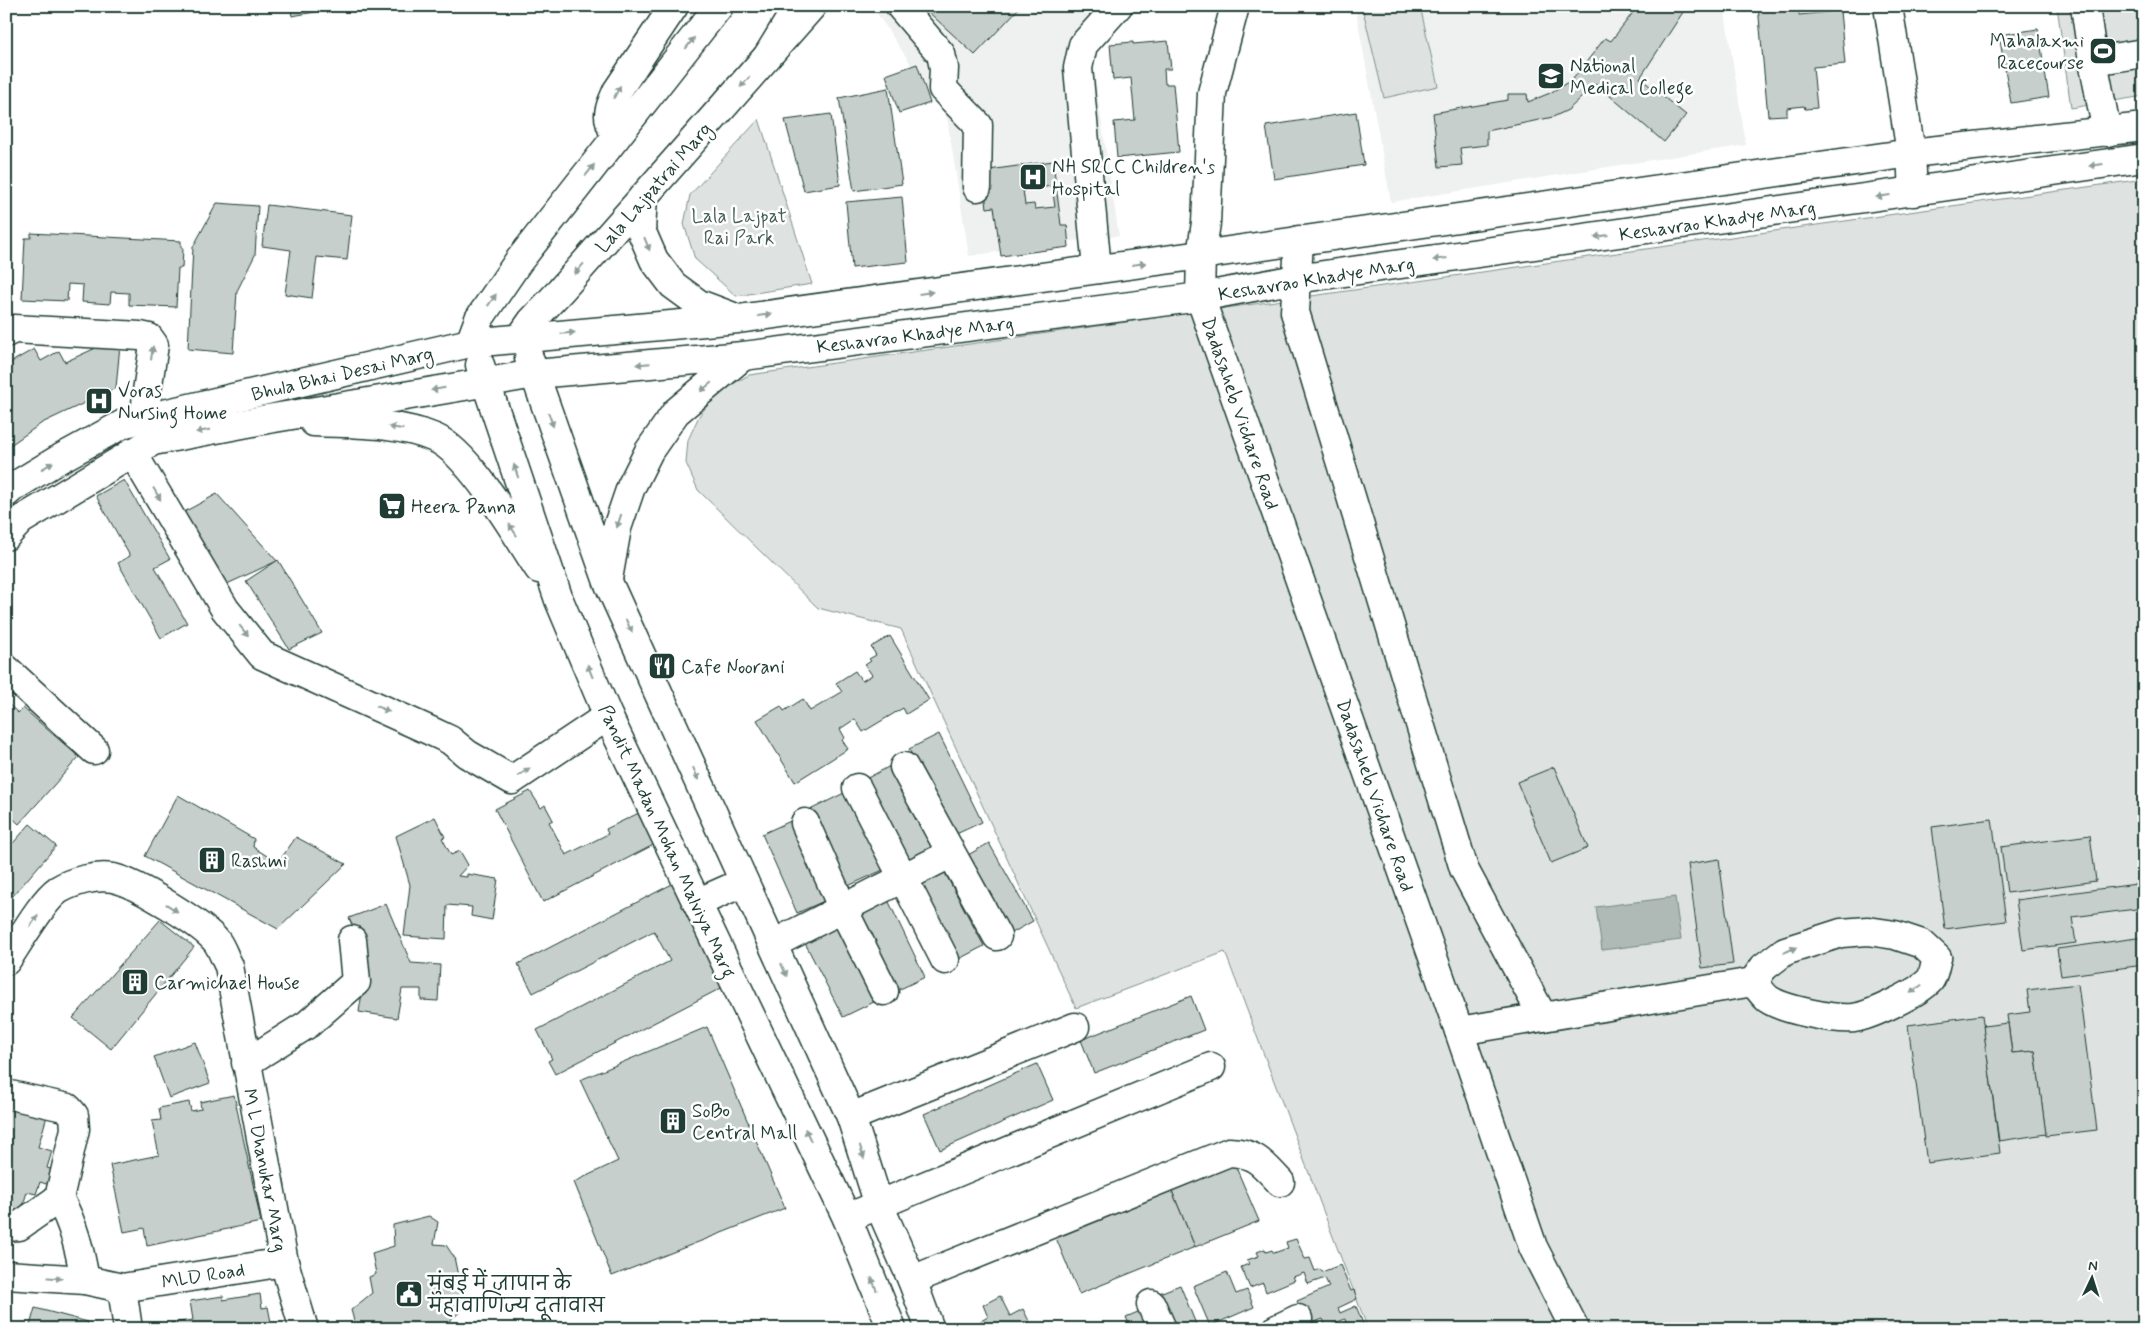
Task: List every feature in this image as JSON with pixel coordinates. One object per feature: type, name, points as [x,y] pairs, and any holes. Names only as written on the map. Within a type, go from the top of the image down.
[{"type":"main road","points":[[616,137],[608,122],[610,105],[617,90],[674,6]]},
{"type":"main road","points":[[470,343],[478,319],[518,262],[719,6]]},
{"type":"main road","points":[[767,57],[798,6]]},
{"type":"main road","name":"Lala Lajpatrai Marg","points":[[520,338],[532,321],[812,6]]},
{"type":"main road","points":[[900,6],[941,54],[944,68],[943,89],[978,125],[977,186]]},
{"type":"main road","points":[[1097,269],[1078,68],[1083,45],[1118,6]]},
{"type":"main road","name":"Dadasaheb Vichare Road","points":[[1235,6],[1212,93],[1206,223],[1201,255],[1200,297],[1459,1031],[1533,1247],[1575,1329]]},
{"type":"main road","points":[[1888,6],[1911,153],[1913,192]]},
{"type":"main road","points":[[2085,6],[2093,61],[2107,132]]},
{"type":"main road","points":[[2093,61],[2144,53]]},
{"type":"main road","name":"Keshavrao Khadye Marg","points":[[520,338],[738,318],[1201,255],[1911,153],[2144,127]]},
{"type":"main road","name":"Keshavrao Khadye Marg","points":[[486,381],[535,374],[744,356],[1200,297],[1296,279],[2144,158]]},
{"type":"main road","points":[[643,197],[641,230],[654,260],[668,279],[673,285],[699,304],[738,318]]},
{"type":"main road","points":[[1299,240],[1295,312],[1464,869],[1543,1017]]},
{"type":"main road","points":[[6,333],[14,329],[149,338],[154,345],[145,419]]},
{"type":"main road","points":[[520,338],[535,374],[608,582],[850,1118],[880,1205],[912,1280],[930,1329]]},
{"type":"main road","name":"Bhula Bhai Desai Marg","points":[[8,488],[125,423],[470,343],[520,338]]},
{"type":"main road","name":"Pandit Madan Mohan Malviya Marg","points":[[470,343],[486,381],[559,600],[608,716],[847,1218],[892,1329]]},
{"type":"main road","points":[[608,582],[616,528],[630,487],[649,451],[676,412],[744,356]]},
{"type":"main road","name":"Bhula Bhai Desai Marg","points":[[6,536],[21,520],[153,441],[486,381]]},
{"type":"main road","points":[[268,419],[396,427],[436,439],[466,462],[559,600]]},
{"type":"main road","points":[[132,452],[225,609],[262,655],[450,740],[467,754],[512,780],[608,716]]},
{"type":"main road","points":[[6,669],[94,750]]},
{"type":"main road","points":[[904,767],[950,854],[997,936]]},
{"type":"main road","points":[[857,788],[945,960]]},
{"type":"main road","points":[[805,823],[842,909],[884,991]]},
{"type":"main road","points":[[773,944],[950,854]]},
{"type":"main road","name":"M L Dhanukar Marg","points":[[6,961],[48,899],[58,890],[82,879],[113,878],[158,898],[199,926],[217,942],[229,966],[284,1262],[304,1329]]},
{"type":"main road","points":[[697,903],[744,882]]},
{"type":"main road","points":[[1459,1031],[1753,982],[1764,968],[1785,951],[1841,933],[1868,931],[1896,934],[1922,944],[1937,958],[1930,979],[1908,995],[1881,1010],[1854,1018],[1823,1016],[1795,1009],[1768,999],[1753,982]]},
{"type":"main road","points":[[246,1063],[308,1024],[356,982],[352,940]]},
{"type":"main road","points":[[850,1118],[1075,1027]]},
{"type":"main road","points":[[847,1218],[1211,1066]]},
{"type":"main road","points":[[6,1094],[68,1108],[74,1115],[75,1129],[59,1198],[70,1218],[78,1239],[85,1280]]},
{"type":"main road","points":[[912,1280],[1229,1152],[1244,1153],[1254,1157],[1280,1182]]},
{"type":"main road","points":[[6,1227],[19,1226],[59,1198]]},
{"type":"main road","name":"MLD Road","points":[[6,1275],[85,1280],[122,1288],[284,1262]]},
{"type":"main road","points":[[122,1288],[128,1329]]},
{"type":"main road","points":[[1151,1304],[1162,1329]]},
{"type":"shaded area","name":"NH SRCC Children's Hospital","points":[[872,6],[1134,6],[1092,59],[1119,236],[969,256],[947,118]]},
{"type":"shaded area","name":"National Medical College","points":[[1355,6],[1724,6],[1746,145],[1391,202]]},
{"type":"shaded area","points":[[1675,897],[1681,940],[1602,950],[1596,907]]},
{"type":"green space","points":[[1362,6],[1420,6],[1438,86],[1384,98]]},
{"type":"green space","name":"Mahalaxmi Racecourse","points":[[2057,6],[2144,6],[2144,96],[2071,108]]},
{"type":"green space","name":"Lala Lajpat Rai Park","points":[[759,119],[812,284],[736,296],[695,259],[684,224],[690,195]]},
{"type":"green space","points":[[2144,179],[2144,1329],[1368,1329],[1225,952],[1076,1008],[901,629],[818,608],[698,490],[686,463],[688,440],[699,416],[718,392],[749,375]]},
{"type":"building","points":[[290,6],[349,6],[292,16]]},
{"type":"building","points":[[922,6],[1021,6],[975,55]]},
{"type":"building","points":[[1638,6],[1687,6],[1640,78],[1686,115],[1664,142],[1596,84],[1568,110],[1553,117],[1487,131],[1487,145],[1460,148],[1462,165],[1439,167],[1433,113],[1508,100],[1508,94],[1527,94],[1528,102],[1550,93],[1573,79],[1605,38],[1611,41]]},
{"type":"building","points":[[1758,6],[1799,6],[1799,15],[1840,11],[1845,64],[1813,67],[1817,108],[1805,109],[1804,106],[1787,108],[1787,115],[1768,116]]},
{"type":"building","points":[[2038,29],[2049,97],[2011,103],[1999,35]]},
{"type":"building","points":[[1168,41],[1171,69],[1164,69],[1165,84],[1173,84],[1179,152],[1117,158],[1114,122],[1135,120],[1131,78],[1113,80],[1110,44]]},
{"type":"building","points":[[917,64],[930,103],[899,113],[886,75]]},
{"type":"building","points":[[888,88],[902,184],[854,191],[839,98]]},
{"type":"building","points":[[1356,112],[1364,165],[1274,179],[1266,126]]},
{"type":"building","points":[[831,114],[840,185],[804,191],[785,120]]},
{"type":"building","points":[[1053,161],[1061,225],[1067,225],[1069,247],[1001,256],[994,207],[987,208],[982,171]],"holes":[[[1052,186],[1055,207],[1035,209],[1034,204],[1025,205],[1023,190]]]},
{"type":"building","points":[[902,197],[908,262],[852,268],[846,202]]},
{"type":"building","points":[[217,203],[258,206],[255,255],[237,291],[233,353],[188,349],[193,247]]},
{"type":"building","points":[[267,205],[352,215],[347,260],[317,257],[312,298],[285,294],[291,250],[262,246]]},
{"type":"building","points":[[31,233],[181,241],[181,248],[183,248],[182,268],[178,268],[176,307],[129,305],[129,293],[111,292],[110,304],[82,302],[83,285],[68,284],[67,301],[22,299],[25,238],[31,238]]},
{"type":"building","points":[[120,345],[116,388],[42,423],[6,448],[6,365],[34,349],[41,361],[59,351],[65,362],[98,347]]},
{"type":"building","points":[[124,480],[170,559],[155,567],[187,623],[161,638],[118,563],[130,556],[96,496]]},
{"type":"building","points":[[217,494],[277,561],[227,584],[184,512]]},
{"type":"building","points":[[278,560],[322,633],[289,649],[246,581]]},
{"type":"building","points":[[890,636],[929,700],[906,714],[903,708],[863,732],[855,719],[840,729],[845,738],[842,740],[848,749],[795,782],[757,720],[781,706],[784,711],[803,699],[810,711],[842,692],[836,683],[855,671],[862,681],[872,675],[865,665],[871,661],[869,659],[876,655],[871,647]]},
{"type":"building","points":[[6,702],[18,713],[23,708],[79,757],[19,824],[6,812]]},
{"type":"building","points":[[939,734],[982,822],[952,836],[909,749]]},
{"type":"building","points":[[892,765],[937,844],[901,863],[858,783]]},
{"type":"building","points":[[1554,767],[1588,848],[1551,863],[1517,782]]},
{"type":"building","points":[[530,791],[541,808],[545,805],[553,820],[549,822],[566,855],[608,834],[606,829],[645,810],[661,841],[543,902],[495,809]]},
{"type":"building","points":[[844,793],[883,870],[848,886],[810,810]]},
{"type":"building","name":"Rashmi","points":[[178,795],[254,839],[253,847],[278,863],[296,837],[346,864],[278,929],[145,856]]},
{"type":"building","points":[[435,817],[445,837],[442,838],[451,855],[460,851],[468,865],[458,876],[467,877],[467,874],[498,879],[492,920],[471,916],[472,907],[447,905],[446,939],[404,936],[410,885],[396,836]]},
{"type":"building","points":[[795,819],[831,898],[797,913],[762,834]]},
{"type":"building","points":[[1992,819],[2006,921],[1945,929],[1932,827]]},
{"type":"building","points":[[30,824],[56,846],[6,904],[6,851]]},
{"type":"building","points":[[2090,835],[2096,881],[2007,893],[2001,847]]},
{"type":"building","points":[[989,843],[1033,921],[1005,937],[961,859]]},
{"type":"building","points":[[1719,859],[1733,964],[1702,968],[1688,864]]},
{"type":"building","points":[[945,873],[984,946],[953,962],[914,889]]},
{"type":"building","points":[[676,882],[729,984],[555,1074],[548,1061],[552,1059],[537,1030],[670,961],[654,931],[533,993],[518,964]]},
{"type":"building","points":[[2144,883],[2144,908],[2072,917],[2076,943],[2023,950],[2016,900]]},
{"type":"building","points":[[888,900],[925,977],[892,993],[854,916]]},
{"type":"building","points":[[386,904],[411,963],[440,965],[438,1001],[421,1000],[421,989],[402,989],[397,1018],[359,1012],[367,960],[349,918]]},
{"type":"building","name":"Carmichael House","points":[[160,920],[194,947],[111,1049],[73,1018]]},
{"type":"building","points":[[839,925],[878,1000],[843,1017],[805,943]]},
{"type":"building","points":[[2144,937],[2144,965],[2061,976],[2057,949]]},
{"type":"building","points":[[2078,984],[2097,1130],[2046,1136],[2035,1051],[2012,1053],[2007,1015],[2030,1012],[2027,990]]},
{"type":"building","points":[[1191,996],[1204,1030],[1094,1073],[1081,1040]]},
{"type":"building","points":[[1982,1015],[2000,1153],[1927,1163],[1908,1025]]},
{"type":"building","points":[[2008,1023],[2012,1053],[2035,1051],[2046,1134],[1999,1141],[1983,1026]]},
{"type":"building","name":"SoBo Central Mall","points":[[707,1027],[785,1208],[612,1276],[574,1182],[618,1161],[580,1080]]},
{"type":"building","points":[[195,1042],[210,1083],[169,1098],[154,1057]]},
{"type":"building","points":[[1037,1064],[1053,1100],[940,1150],[924,1114]]},
{"type":"building","points":[[234,1095],[261,1222],[147,1246],[144,1228],[124,1232],[110,1165],[159,1155],[152,1121],[161,1120],[159,1108],[189,1102],[191,1111],[201,1109],[200,1102]]},
{"type":"building","points":[[10,1105],[47,1116],[38,1147],[52,1151],[47,1168],[60,1172],[56,1187],[40,1182],[36,1194],[27,1192],[20,1215],[6,1211],[6,1118]]},
{"type":"building","points":[[1235,1165],[1259,1221],[1195,1247],[1172,1191]]},
{"type":"building","points":[[1172,1191],[1195,1247],[1079,1294],[1056,1238]]},
{"type":"building","points":[[429,1216],[438,1222],[434,1244],[446,1245],[454,1257],[463,1299],[460,1312],[449,1321],[451,1329],[379,1329],[355,1324],[351,1310],[372,1293],[369,1277],[376,1274],[372,1253],[394,1246],[393,1225]]},
{"type":"building","points":[[1296,1239],[1305,1259],[1310,1258],[1315,1271],[1320,1269],[1322,1272],[1340,1265],[1351,1291],[1354,1290],[1357,1299],[1338,1308],[1340,1313],[1356,1306],[1364,1326],[1360,1329],[1343,1329],[1348,1327],[1345,1319],[1326,1327],[1323,1319],[1307,1325],[1297,1301],[1329,1287],[1325,1278],[1308,1284],[1304,1273],[1293,1277],[1295,1280],[1266,1292],[1263,1283],[1250,1288],[1241,1267],[1249,1264],[1247,1260],[1259,1256],[1257,1252],[1265,1249],[1266,1252],[1272,1250],[1274,1253],[1288,1248],[1286,1242]]},
{"type":"building","points":[[1227,1272],[1236,1294],[1247,1290],[1254,1307],[1210,1326],[1193,1286]]},
{"type":"building","points":[[1180,1285],[1198,1329],[1171,1329],[1157,1294]]},
{"type":"building","points":[[260,1294],[262,1308],[268,1307],[271,1322],[263,1324],[264,1329],[172,1329],[171,1323],[193,1320],[190,1301],[223,1296],[223,1300]]},
{"type":"building","points":[[1000,1296],[1010,1316],[1023,1309],[1033,1329],[982,1329],[979,1322],[988,1317],[983,1305]]},
{"type":"building","points":[[35,1308],[88,1322],[86,1329],[29,1329]]},
{"type":"building","points":[[1145,1309],[1154,1329],[1131,1329],[1126,1317]]},
{"type":"place","name":"Mahalaxmi Racecourse","points":[[2103,51]]},
{"type":"place","name":"National Medical College","points":[[1551,76]]},
{"type":"place","name":"NH SRCC Children's Hospital","points":[[1033,177]]},
{"type":"place","name":"Voras Nursing Home","points":[[99,401]]},
{"type":"place","name":"Heera Panna","points":[[392,506]]},
{"type":"place","name":"Cafe Noorani","points":[[662,666]]},
{"type":"place","name":"Rashmi","points":[[212,860]]},
{"type":"place","name":"Carmichael House","points":[[135,982]]},
{"type":"place","name":"SoBo Central Mall","points":[[673,1121]]},
{"type":"place","name":"मुंबई में जापान के महावाणिज्य दूतावास","points":[[409,1294]]}]
